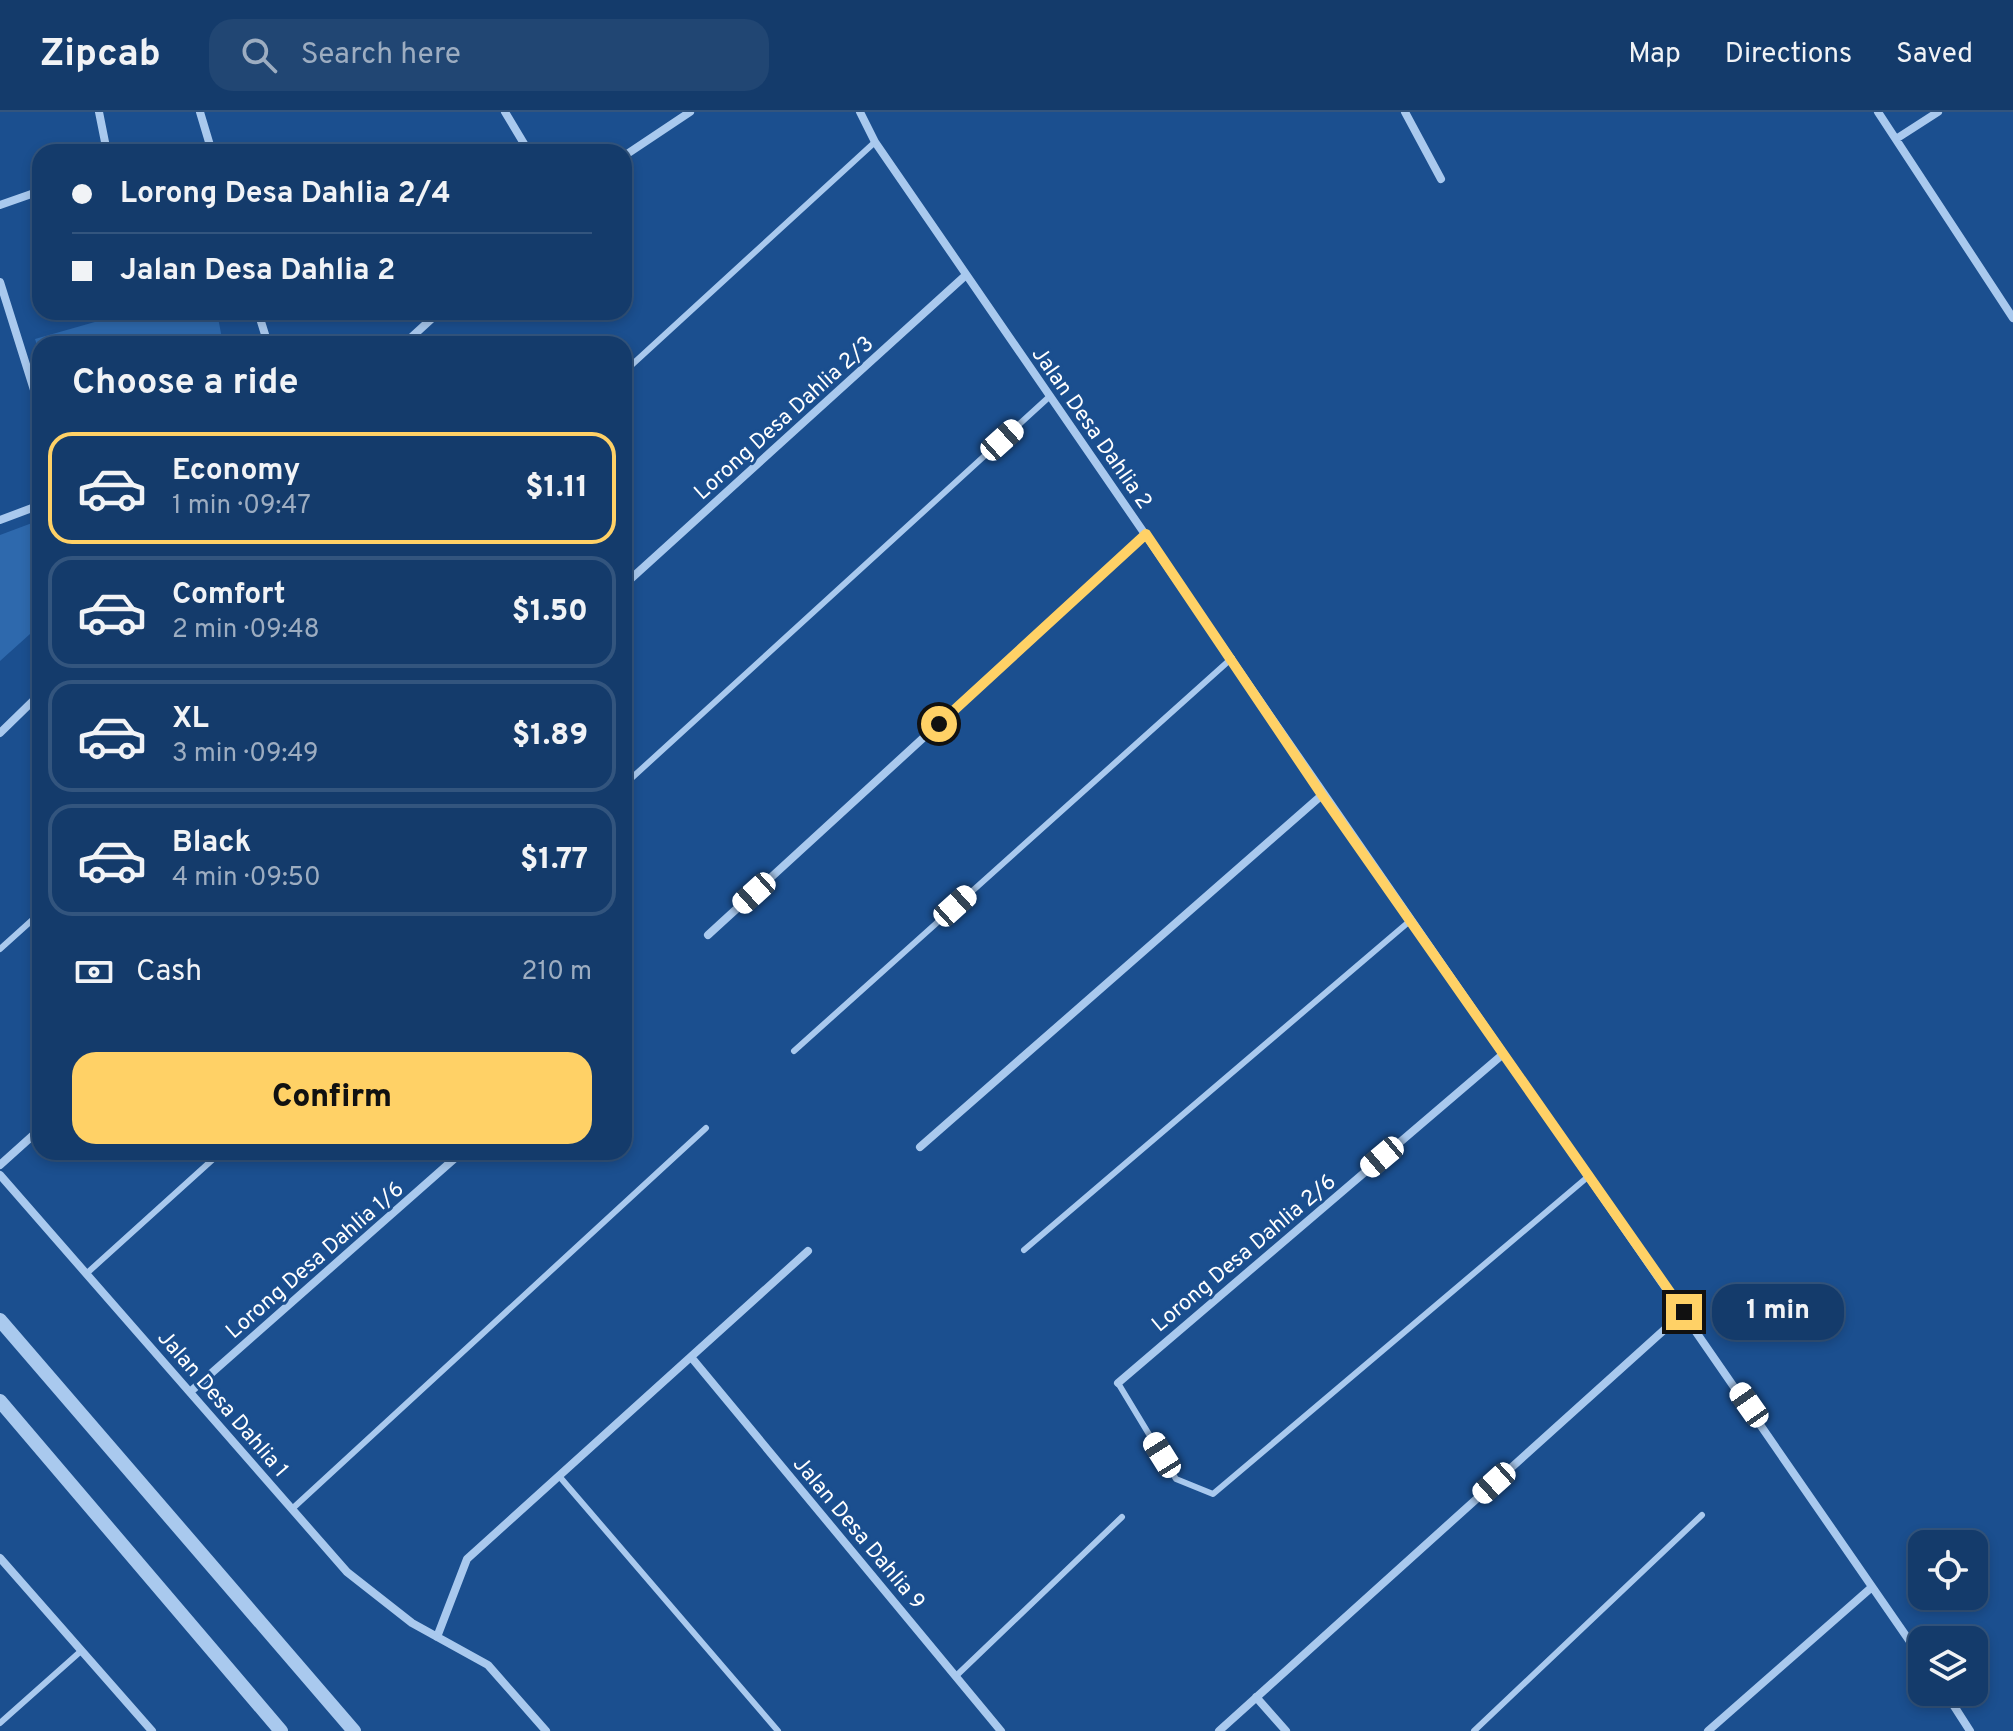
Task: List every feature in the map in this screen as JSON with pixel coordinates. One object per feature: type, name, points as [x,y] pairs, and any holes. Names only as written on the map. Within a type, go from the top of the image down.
[{"type":"street","points":[[99,112],[105,144]]},
{"type":"street","points":[[200,112],[210,144]]},
{"type":"street","points":[[505,112],[524,144]]},
{"type":"street","points":[[632,151],[690,112]]},
{"type":"street","name":"Jalan Desa Dahlia 2","points":[[860,112],[875,142],[1049,397],[1233,657],[1322,795],[1502,1055],[1590,1175],[1908,1639]]},
{"type":"street","points":[[1405,112],[1441,179]]},
{"type":"street","points":[[1878,112],[2013,318]]},
{"type":"street","points":[[1896,139],[1938,112]]},
{"type":"street","points":[[0,205],[32,194]]},
{"type":"street","name":"Lorong Desa Dahlia 2/3","points":[[632,578],[966,275]]},
{"type":"street","points":[[0,282],[32,384]]},
{"type":"street","points":[[413,336],[430,320]]},
{"type":"street","points":[[0,520],[32,508]]},
{"type":"street","points":[[708,935],[1146,534]]},
{"type":"street","points":[[0,733],[32,702]]},
{"type":"street","points":[[920,1147],[1322,795]]},
{"type":"street","name":"Lorong Desa Dahlia 2/6","points":[[1118,1383],[1502,1055]]},
{"type":"street","points":[[0,1165],[32,1136]]},
{"type":"street","name":"Lorong Desa Dahlia 1/6","points":[[190,1392],[453,1160]]},
{"type":"street","name":"Jalan Desa Dahlia 1","points":[[0,1175],[347,1572],[412,1623],[488,1665],[546,1731]]},
{"type":"street","points":[[437,1637],[467,1559],[808,1251]]},
{"type":"street","points":[[1219,1731],[1684,1312]]},
{"type":"street","points":[[0,1320],[354,1731]]},
{"type":"street","name":"Jalan Desa Dahlia 9","points":[[691,1357],[1001,1731]]},
{"type":"street","points":[[0,1401],[281,1731]]},
{"type":"street","points":[[0,1558],[152,1731]]},
{"type":"street","points":[[1708,1731],[1872,1587]]},
{"type":"street","points":[[1256,1697],[1286,1731]]},
{"type":"street","points":[[1954,1706],[1970,1731]]},
{"type":"lane","points":[[632,365],[875,142]]},
{"type":"lane","points":[[632,778],[1049,397]]},
{"type":"lane","points":[[794,1051],[1233,657]]},
{"type":"lane","points":[[0,949],[32,920]]},
{"type":"lane","points":[[1024,1250],[1411,920]]},
{"type":"lane","points":[[292,1509],[706,1128]]},
{"type":"lane","points":[[86,1274],[212,1160]]},
{"type":"lane","points":[[1118,1383],[1176,1479],[1213,1494],[1590,1175]]},
{"type":"lane","points":[[559,1476],[778,1731]]},
{"type":"lane","points":[[1474,1731],[1702,1515]]},
{"type":"lane","points":[[956,1676],[1122,1517]]},
{"type":"lane","points":[[0,1723],[81,1651]]},
{"type":"shaded area","points":[[102,320],[218,320],[222,336],[46,336]]},
{"type":"shaded area","points":[[32,523],[32,632],[0,661],[0,535]]},
{"type":"route","points":[[939,724],[1146,534],[1233,657],[1322,795],[1684,1312]]}]
